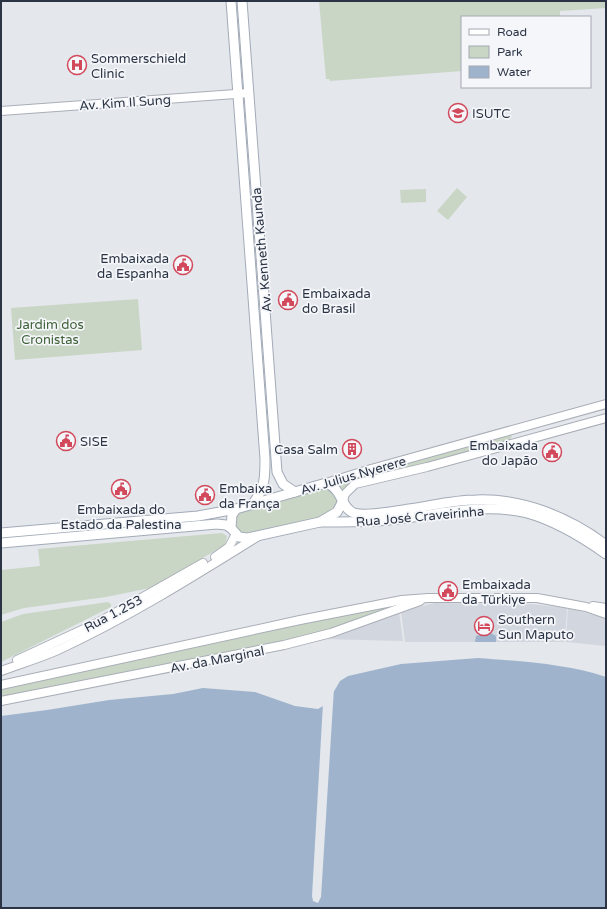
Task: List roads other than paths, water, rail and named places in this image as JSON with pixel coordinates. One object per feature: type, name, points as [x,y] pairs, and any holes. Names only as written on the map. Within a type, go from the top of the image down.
[{"type":"main road","name":"Av. Kenneth Kaunda","points":[[231,1],[239,93],[265,469],[263,489],[254,502]]},
{"type":"main road","name":"Av. Kenneth Kaunda","points":[[242,1],[277,472],[283,484],[295,492]]},
{"type":"main road","name":"Av. Kim Il Sung","points":[[1,111],[248,93]]},
{"type":"main road","name":"Av. Julius Nyerere","points":[[1,533],[120,524],[198,516],[236,509],[254,502],[326,484],[371,469],[606,404]]},
{"type":"main road","points":[[1,543],[120,534],[217,524],[226,525],[243,538],[258,537],[320,522],[337,512],[349,488],[356,484],[427,467],[606,418]]},
{"type":"main road","name":"Rua José Craveirinha","points":[[326,484],[336,488],[352,513],[358,514],[419,508],[454,501],[476,499],[518,503],[553,514],[575,524],[606,545]]},
{"type":"main road","points":[[233,531],[232,515],[236,509]]},
{"type":"main road","name":"Rua José Craveirinha","points":[[320,522],[379,521],[477,509],[526,513],[576,534],[606,554]]},
{"type":"main road","points":[[120,524],[120,534]]},
{"type":"main road","points":[[41,530],[42,540]]},
{"type":"main road","name":"Rua 1.253","points":[[1,666],[50,646],[97,623],[222,553],[229,546],[233,531]]},
{"type":"main road","points":[[1,671],[57,650],[80,639],[146,604],[258,537]]},
{"type":"main road","name":"Av. da Marginal","points":[[1,701],[284,645],[332,633],[428,598]]},
{"type":"main road","name":"Av. da Marginal","points":[[1,685],[377,604],[428,598],[537,598],[586,607],[606,614]]},
{"type":"main road","points":[[586,607],[606,608]]},
{"type":"water","points":[[489,632],[496,636],[496,642],[475,642],[476,636]]},
{"type":"water","points":[[478,658],[560,666],[606,677],[606,908],[1,908],[1,716],[109,700],[173,694],[203,688],[255,692],[295,706],[318,709],[323,706],[340,681],[348,676],[401,664]]},
{"type":"place","name":"Sommerschield Clinic","points":[[77,65]]},
{"type":"place","name":"ISUTC","points":[[458,113]]},
{"type":"place","name":"Embaixada da Espanha","points":[[183,265]]},
{"type":"place","name":"Embaixada do Brasil","points":[[288,300]]},
{"type":"place","name":"SISE","points":[[66,441]]},
{"type":"place","name":"Casa Salm","points":[[352,449]]},
{"type":"place","name":"Embaixada do Japão","points":[[552,452]]},
{"type":"place","name":"Embaixada do Estado da Palestina","points":[[121,489]]},
{"type":"place","name":"Embaixa da França","points":[[205,495]]},
{"type":"place","name":"Embaixada da Türkiye","points":[[448,591]]},
{"type":"place","name":"Southern Sun Maputo","points":[[484,626]]},
{"type":"park label","name":"Jardim dos Cronistas","points":[[50,332]]}]
